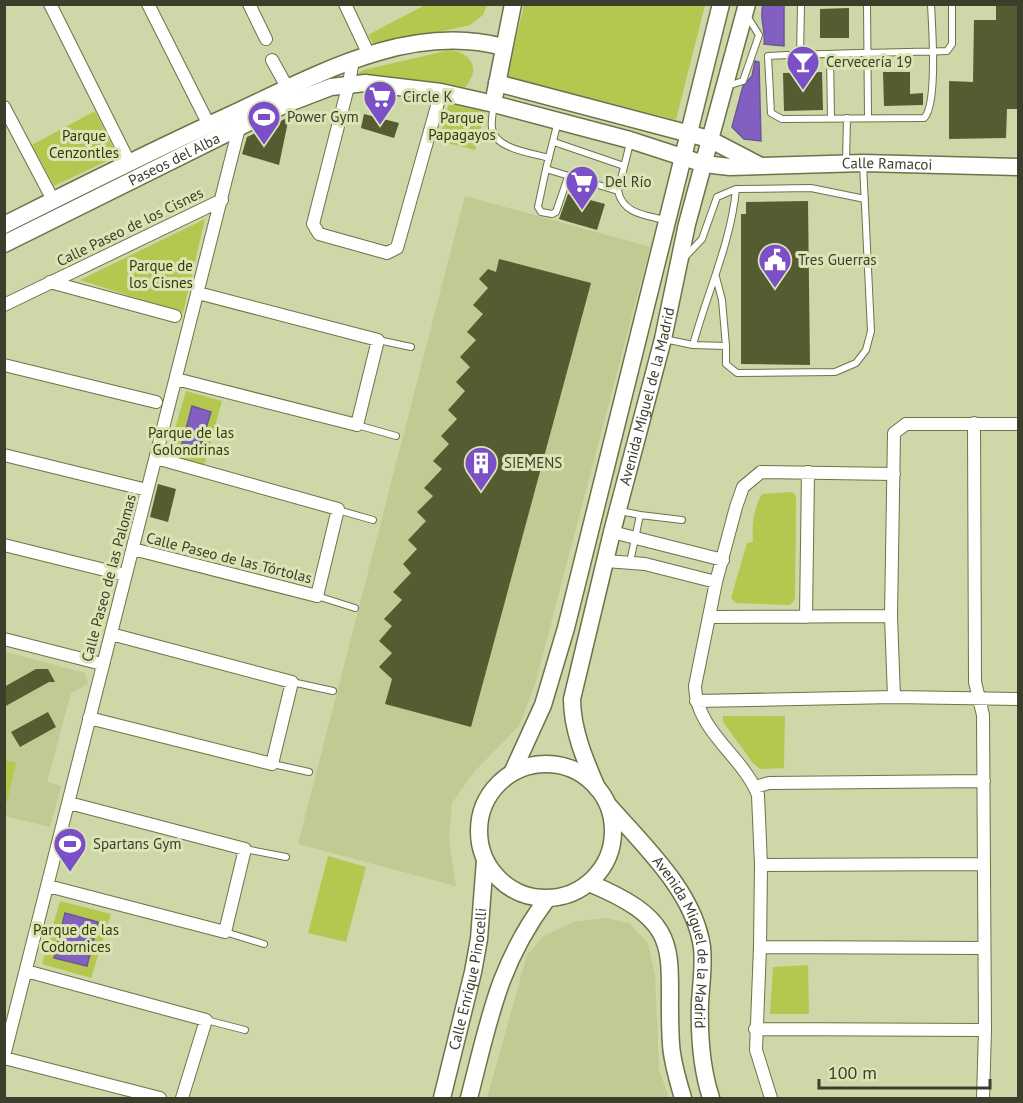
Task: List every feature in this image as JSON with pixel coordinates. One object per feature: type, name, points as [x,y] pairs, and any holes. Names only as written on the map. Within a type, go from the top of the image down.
[{"type":"main road","points":[[494,104],[513,4]]},
{"type":"main road","name":"Avenida Miguel de la Madrid","points":[[512,774],[543,705],[566,628],[665,221],[721,4]]},
{"type":"main road","name":"Avenida Miguel de la Madrid","points":[[597,788],[583,754],[574,722],[572,699],[612,532],[663,339],[677,266],[709,139],[746,9]]},
{"type":"main road","name":"Paseos del Alba","points":[[4,225],[129,162],[287,87],[352,60],[457,40],[484,42],[503,47]]},
{"type":"main road","name":"Paseos del Alba","points":[[4,244],[305,96],[349,83],[441,92],[494,104],[630,140],[704,164]]},
{"type":"main road","points":[[497,83],[709,139]]},
{"type":"main road","name":"Calle Ramacoi","points":[[709,139],[757,164]]},
{"type":"main road","name":"Calle Ramacoi","points":[[704,164],[730,167],[757,164],[855,163],[1018,167]]},
{"type":"main road","points":[[557,765],[572,769],[597,788],[608,805],[613,829],[611,847],[605,864],[589,883],[569,894],[547,899],[528,896],[510,889],[496,876],[485,860],[480,845],[482,812],[499,784],[512,774],[534,766],[557,765]]},
{"type":"main road","name":"Avenida Miguel de la Madrid","points":[[608,805],[671,880],[692,914],[698,931],[703,960],[700,1045],[711,1098]]},
{"type":"main road","name":"Calle Enrique Pinocelli","points":[[442,1098],[479,939],[485,860]]},
{"type":"main road","name":"Avenida Miguel de la Madrid","points":[[589,883],[626,900],[648,916],[668,945],[671,960],[671,1046],[683,1098]]},
{"type":"main road","name":"Calle Enrique Pinocelli","points":[[469,1098],[497,991],[508,961],[522,934],[547,899]]},
{"type":"street","points":[[50,4],[129,162]]},
{"type":"street","points":[[148,4],[209,125]]},
{"type":"street","points":[[249,4],[266,39]]},
{"type":"street","points":[[345,4],[369,55]]},
{"type":"street","points":[[273,60],[287,87]]},
{"type":"street","points":[[352,60],[349,83],[313,224],[319,234],[387,253],[399,246],[441,92]]},
{"type":"street","points":[[4,107],[53,200]]},
{"type":"street","name":"Calle Paseo de las Palomas","points":[[4,1057],[244,108]]},
{"type":"street","name":"Calle Paseo de los Cisnes","points":[[4,305],[222,200]]},
{"type":"street","points":[[50,282],[175,316]]},
{"type":"street","points":[[176,379],[357,425],[378,340],[198,292]]},
{"type":"street","points":[[4,365],[156,402]]},
{"type":"street","points":[[894,698],[891,616],[894,433],[906,423],[1018,424]]},
{"type":"street","points":[[974,423],[975,682],[983,715],[984,781],[983,1098]]},
{"type":"street","points":[[4,455],[147,490]]},
{"type":"street","points":[[156,458],[338,509]]},
{"type":"street","points":[[771,1098],[756,1050],[755,1029],[760,947],[758,795],[755,787],[726,751],[696,701],[696,686],[716,582],[736,507],[743,487],[749,479],[761,472],[894,474]]},
{"type":"street","points":[[806,617],[808,472]]},
{"type":"street","name":"Calle Paseo de las Tórtolas","points":[[133,549],[317,596],[338,509]]},
{"type":"street","points":[[612,532],[723,560]]},
{"type":"street","points":[[4,545],[125,575]]},
{"type":"street","points":[[606,561],[630,562],[675,570],[716,582]]},
{"type":"street","points":[[710,616],[891,616]]},
{"type":"street","points":[[89,718],[272,764],[292,682],[111,634]]},
{"type":"street","points":[[4,639],[102,664]]},
{"type":"street","points":[[696,701],[1018,699]]},
{"type":"street","points":[[755,787],[769,783],[984,781]]},
{"type":"street","points":[[48,886],[225,932],[245,849],[69,803]]},
{"type":"street","points":[[760,865],[983,864]]},
{"type":"street","points":[[760,947],[984,948]]},
{"type":"street","points":[[26,971],[206,1020],[182,1098]]},
{"type":"street","points":[[755,1029],[985,1030]]},
{"type":"street","points":[[4,1057],[160,1098]]},
{"type":"lane","points":[[800,56],[801,4]]},
{"type":"lane","points":[[867,4],[868,117]]},
{"type":"lane","points":[[768,56],[771,114],[782,119],[868,117],[918,120],[928,115],[932,87],[932,4]]},
{"type":"lane","points":[[754,55],[866,54],[950,49],[952,4]]},
{"type":"lane","points":[[724,87],[738,85],[743,81],[754,55],[759,35],[746,9]]},
{"type":"lane","points":[[830,55],[831,118]]},
{"type":"lane","points":[[494,104],[492,130],[496,139],[504,145],[549,159]]},
{"type":"lane","points":[[716,277],[722,300],[726,364],[737,373],[823,374],[856,363],[866,350],[871,331],[865,199],[855,163],[847,118]]},
{"type":"lane","points":[[558,121],[538,207],[541,212],[552,214],[556,212],[568,177]]},
{"type":"lane","points":[[630,140],[618,192],[620,202],[627,210],[665,221]]},
{"type":"lane","points":[[554,142],[624,166]]},
{"type":"lane","points":[[546,169],[618,192]]},
{"type":"lane","points":[[677,266],[702,239],[717,197],[736,189],[811,188],[865,199]]},
{"type":"lane","points":[[693,345],[705,299],[716,277],[734,209],[736,189]]},
{"type":"lane","points":[[663,339],[693,345],[726,346]]},
{"type":"lane","points":[[378,340],[411,347]]},
{"type":"lane","points":[[357,425],[396,436]]},
{"type":"lane","points":[[338,509],[373,520]]},
{"type":"lane","points":[[618,511],[682,520]]},
{"type":"lane","points":[[630,562],[640,515]]},
{"type":"lane","name":"Calle Paseo de las Tórtolas","points":[[317,596],[355,608]]},
{"type":"lane","points":[[292,682],[333,691]]},
{"type":"lane","points":[[272,764],[309,772]]},
{"type":"lane","points":[[245,849],[286,857]]},
{"type":"lane","points":[[225,932],[264,944]]},
{"type":"lane","points":[[206,1020],[245,1030]]},
{"type":"shaded area","points":[[763,5],[784,5],[784,46],[764,44]]},
{"type":"shaded area","points":[[755,61],[759,62],[761,141],[744,139],[732,127],[743,86],[752,76]]},
{"type":"shaded area","points":[[465,196],[650,247],[534,688],[518,727],[474,772],[452,803],[449,841],[456,886],[298,844]]},
{"type":"shaded area","points":[[192,406],[211,412],[198,455],[180,452]]},
{"type":"shaded area","points":[[5,652],[85,673],[88,684],[71,693],[47,782],[61,786],[50,827],[5,816]]},
{"type":"shaded area","points":[[65,913],[98,922],[87,966],[54,958]]},
{"type":"shaded area","points":[[605,918],[629,923],[648,943],[655,975],[659,1070],[669,1098],[487,1098],[527,955],[544,936],[573,922]]},
{"type":"green space","points":[[425,5],[487,5],[483,15],[470,25],[382,45],[374,44],[368,35]]},
{"type":"green space","points":[[524,5],[705,5],[676,120],[507,76]]},
{"type":"green space","points":[[450,50],[465,55],[472,64],[472,76],[463,89],[358,79],[357,74],[363,70]]},
{"type":"green space","name":"Parque Papagayos","points":[[449,103],[485,112],[475,150],[439,141]]},
{"type":"green space","name":"Parque Cenzontles","points":[[95,111],[117,156],[54,186],[32,145]]},
{"type":"green space","name":"Parque de los Cisnes","points":[[205,219],[183,313],[80,280]]},
{"type":"green space","name":"Parque de las Golondrinas","points":[[186,391],[222,401],[204,466],[167,456]]},
{"type":"green space","points":[[792,492],[796,496],[795,599],[790,605],[736,603],[731,598],[747,543],[753,542],[754,518],[762,494]]},
{"type":"green space","points":[[723,716],[785,716],[784,768],[760,769],[723,722]]},
{"type":"green space","points":[[4,760],[16,763],[5,810]]},
{"type":"green space","points":[[328,856],[366,867],[346,942],[308,933]]},
{"type":"green space","name":"Parque de las Codornices","points":[[60,901],[111,914],[91,978],[42,964]]},
{"type":"green space","points":[[808,965],[809,1014],[770,1014],[773,967]]},
{"type":"building","points":[[996,4],[1017,4],[1017,109],[1007,109],[1006,138],[949,139],[949,81],[973,82],[974,20],[996,20]]},
{"type":"building","points":[[849,8],[849,38],[820,38],[820,9]]},
{"type":"building","name":"Cervecería 19","points":[[822,72],[823,110],[784,111],[783,73]]},
{"type":"building","points":[[883,72],[910,72],[910,94],[923,93],[923,105],[884,106]]},
{"type":"building","name":"Circle K","points":[[364,114],[399,123],[394,138],[361,128]]},
{"type":"building","name":"Power Gym","points":[[289,117],[279,165],[242,154],[247,137]]},
{"type":"building","name":"Del Río","points":[[568,194],[605,204],[597,230],[559,219]]},
{"type":"building","name":"Tres Guerras","points":[[808,201],[810,365],[741,364],[741,214],[746,214],[746,202]]},
{"type":"building","name":"SIEMENS","points":[[499,259],[591,283],[471,727],[385,704],[392,679],[379,667],[392,653],[379,641],[392,626],[384,619],[402,600],[393,592],[411,573],[403,564],[417,549],[408,540],[426,521],[417,512],[433,496],[424,488],[442,469],[433,461],[449,444],[441,436],[457,419],[448,410],[465,391],[456,382],[470,367],[460,357],[476,340],[467,332],[483,314],[473,305],[488,288],[479,279],[488,269],[496,272]]},
{"type":"building","points":[[158,484],[176,489],[168,522],[150,517]]},
{"type":"building","points":[[36,669],[48,669],[55,682],[49,682],[4,707],[4,687]]},
{"type":"building","points":[[48,712],[56,727],[20,747],[11,732]]},
{"type":"place","name":"Cervecería 19","points":[[803,91]]},
{"type":"place","name":"Circle K","points":[[380,126]]},
{"type":"place","name":"Power Gym","points":[[264,146]]},
{"type":"place","name":"Del Río","points":[[582,211]]},
{"type":"place","name":"Tres Guerras","points":[[775,289]]},
{"type":"place","name":"SIEMENS","points":[[481,492]]},
{"type":"place","name":"Spartans Gym","points":[[70,873]]}]
